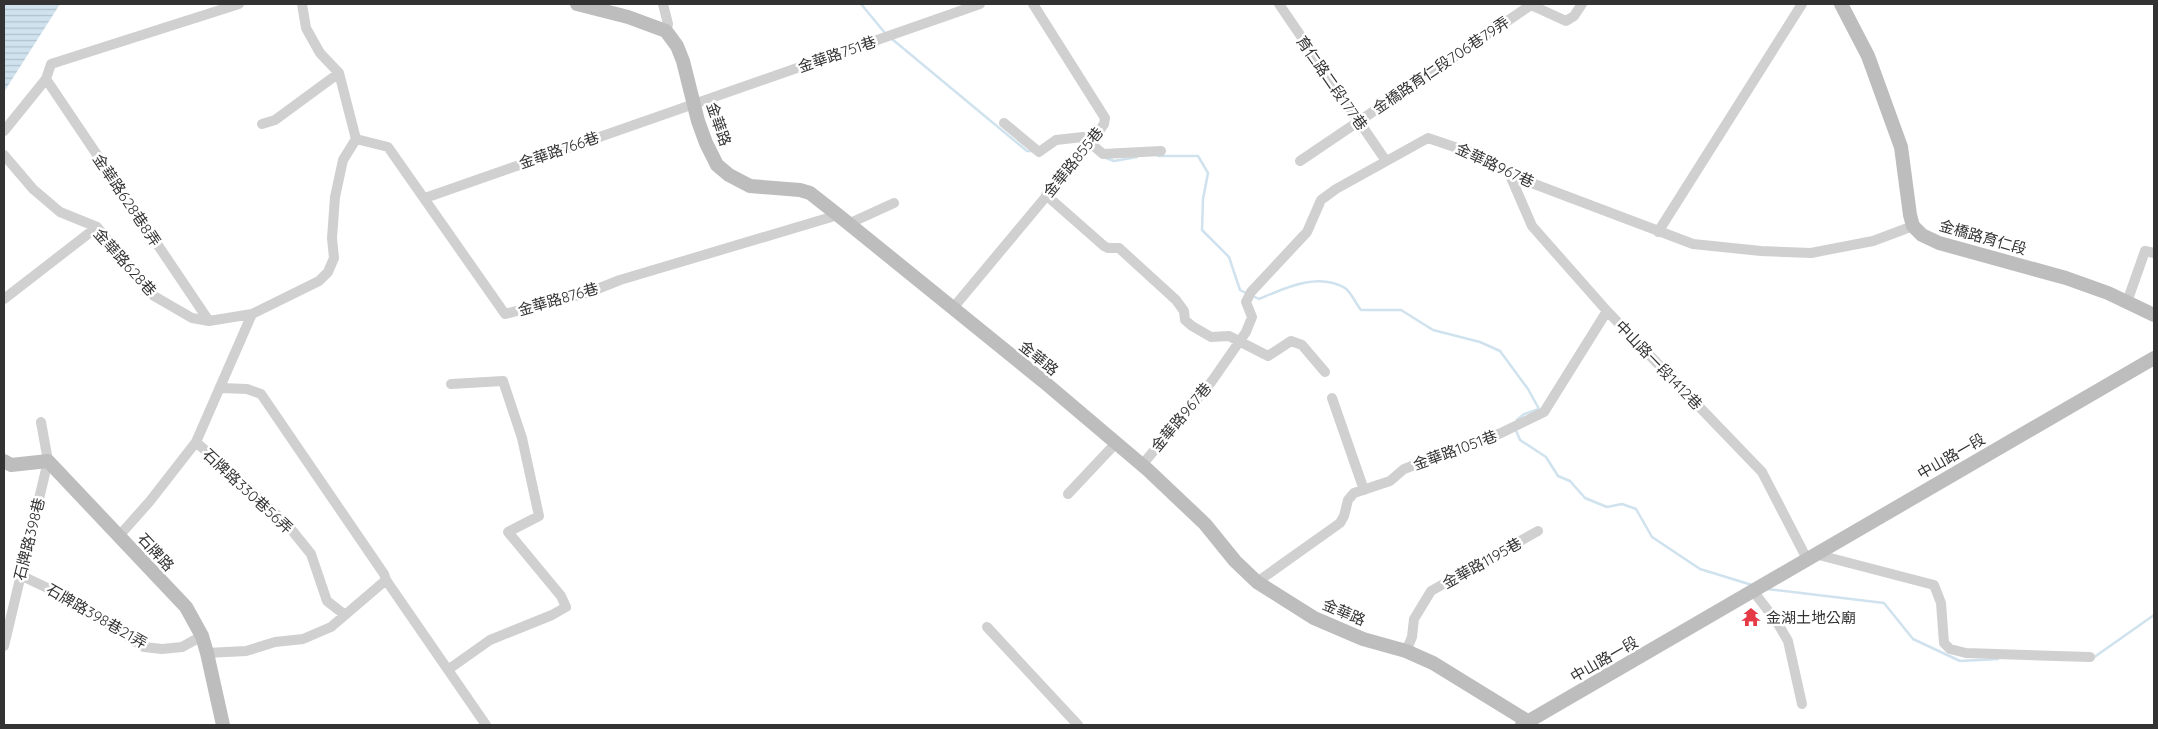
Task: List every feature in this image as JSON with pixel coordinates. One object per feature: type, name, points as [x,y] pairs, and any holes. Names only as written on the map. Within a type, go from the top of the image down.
[{"type":"street","points":[[4,131],[46,79],[50,64],[240,4]]},
{"type":"street","points":[[302,4],[306,28],[320,53],[339,73],[356,139]]},
{"type":"street","points":[[577,4],[628,17],[666,31],[668,24],[663,4]]},
{"type":"street","name":"金華路751巷","points":[[694,104],[980,4]]},
{"type":"street","name":"金華路855巷","points":[[953,308],[1088,146],[1104,124],[1105,118],[1033,4]]},
{"type":"street","name":"育仁路二段177巷","points":[[1279,4],[1386,161]]},
{"type":"street","name":"金橋路育仁段706巷79弄","points":[[1300,161],[1531,5],[1566,21],[1574,16],[1582,4]]},
{"type":"street","points":[[1658,232],[1802,4]]},
{"type":"street","points":[[1841,4],[1868,56],[1901,147],[1913,226]]},
{"type":"street","name":"金華路","points":[[666,31],[677,46],[683,61],[706,142],[717,165],[729,175],[750,186],[800,190],[810,193],[953,308],[1142,465],[1206,524],[1235,561],[1257,582],[1314,618],[1363,638],[1406,651],[1434,663],[1528,724]]},
{"type":"street","points":[[262,124],[275,120],[339,73]]},
{"type":"street","name":"金華路628巷8弄","points":[[46,79],[209,321]]},
{"type":"street","name":"金華路766巷","points":[[425,198],[694,104]]},
{"type":"street","points":[[1004,123],[1039,152],[1056,140],[1082,137],[1088,146],[1103,154],[1161,151]]},
{"type":"street","name":"金華路967巷","points":[[1142,465],[1212,381],[1238,340],[1246,332],[1252,317],[1246,302],[1251,292],[1307,232],[1320,200],[1336,189],[1428,138],[1484,157],[1509,173],[1693,244],[1761,251],[1811,252],[1872,242],[1913,226]]},
{"type":"street","name":"金華路876巷","points":[[356,139],[388,147],[505,314],[587,293],[620,280],[843,219]]},
{"type":"street","name":"金華路628巷","points":[[4,155],[33,190],[60,212],[97,227],[154,296],[192,318],[209,321],[252,314],[319,281],[328,272],[334,258],[332,238],[335,197],[343,160],[356,139]]},
{"type":"street","name":"中山路一段1412巷","points":[[1509,173],[1532,226],[1607,311],[1762,472],[1811,557]]},
{"type":"street","points":[[1046,195],[1104,246],[1119,248],[1136,263],[1176,300],[1184,311],[1185,320],[1192,326],[1211,337],[1229,336],[1268,356],[1291,341],[1302,345],[1325,372]]},
{"type":"street","points":[[843,219],[894,203]]},
{"type":"street","name":"金橋路育仁段","points":[[1913,226],[1922,235],[1939,243],[2066,278],[2127,302],[2154,315]]},
{"type":"street","points":[[4,299],[97,227]]},
{"type":"street","points":[[2127,302],[2145,251],[2154,253]]},
{"type":"street","name":"金華路1051巷","points":[[1257,582],[1340,524],[1348,500],[1354,493],[1390,481],[1404,469],[1502,433],[1544,412],[1607,311]]},
{"type":"street","points":[[119,536],[150,501],[196,442],[252,314]]},
{"type":"street","name":"中山路一段","points":[[1528,724],[1757,588],[2154,358]]},
{"type":"street","points":[[449,669],[490,640],[552,615],[566,607],[561,596],[508,532],[539,516],[522,438],[503,381],[451,384]]},
{"type":"street","points":[[221,388],[247,389],[261,394],[486,725]]},
{"type":"street","points":[[1332,398],[1364,490]]},
{"type":"street","points":[[4,461],[11,465],[48,461],[41,422]]},
{"type":"street","name":"石牌路330巷56弄","points":[[196,442],[286,523],[310,554],[327,601],[345,615]]},
{"type":"street","points":[[1068,494],[1116,443]]},
{"type":"street","name":"石牌路","points":[[48,461],[186,607],[202,636],[223,725]]},
{"type":"street","name":"石牌路398巷","points":[[4,646],[48,461]]},
{"type":"street","name":"金華路1195巷","points":[[1406,651],[1412,637],[1414,619],[1431,591],[1538,531]]},
{"type":"street","points":[[1811,557],[1934,585],[1941,603],[1944,643],[1950,649],[1966,653],[2090,657]]},
{"type":"street","name":"石牌路398巷21弄","points":[[20,575],[60,594],[144,647],[162,649],[182,647],[202,636]]},
{"type":"street","points":[[207,652],[246,651],[275,642],[303,639],[331,627],[386,580]]},
{"type":"street","points":[[1757,588],[1788,641],[1802,704]]},
{"type":"street","points":[[987,627],[1078,725]]},
{"type":"water","points":[[4,4],[60,4],[4,92]]},
{"type":"waterway","points":[[861,4],[885,33]]},
{"type":"waterway","points":[[892,39],[1027,151],[1033,151]]},
{"type":"waterway","points":[[1158,156],[1198,156],[1208,173],[1203,199],[1202,230],[1229,257],[1240,290],[1248,294]]},
{"type":"waterway","points":[[1106,158],[1114,161],[1137,157]]},
{"type":"waterway","points":[[1253,296],[1259,299],[1302,283],[1324,281],[1335,283],[1347,290],[1361,310],[1401,310],[1433,330],[1480,342],[1500,351],[1528,389],[1539,409],[1524,414],[1517,420]]},
{"type":"waterway","points":[[1515,428],[1520,440],[1546,457],[1558,476],[1570,481],[1585,498],[1607,507],[1622,504],[1636,509],[1652,537],[1700,569],[1752,585]]},
{"type":"waterway","points":[[1767,589],[1884,603],[1913,639],[1960,661],[1998,659]]},
{"type":"waterway","points":[[2093,658],[2154,615]]},
{"type":"place","name":"金湖土地公廟","points":[[1751,617]]}]
